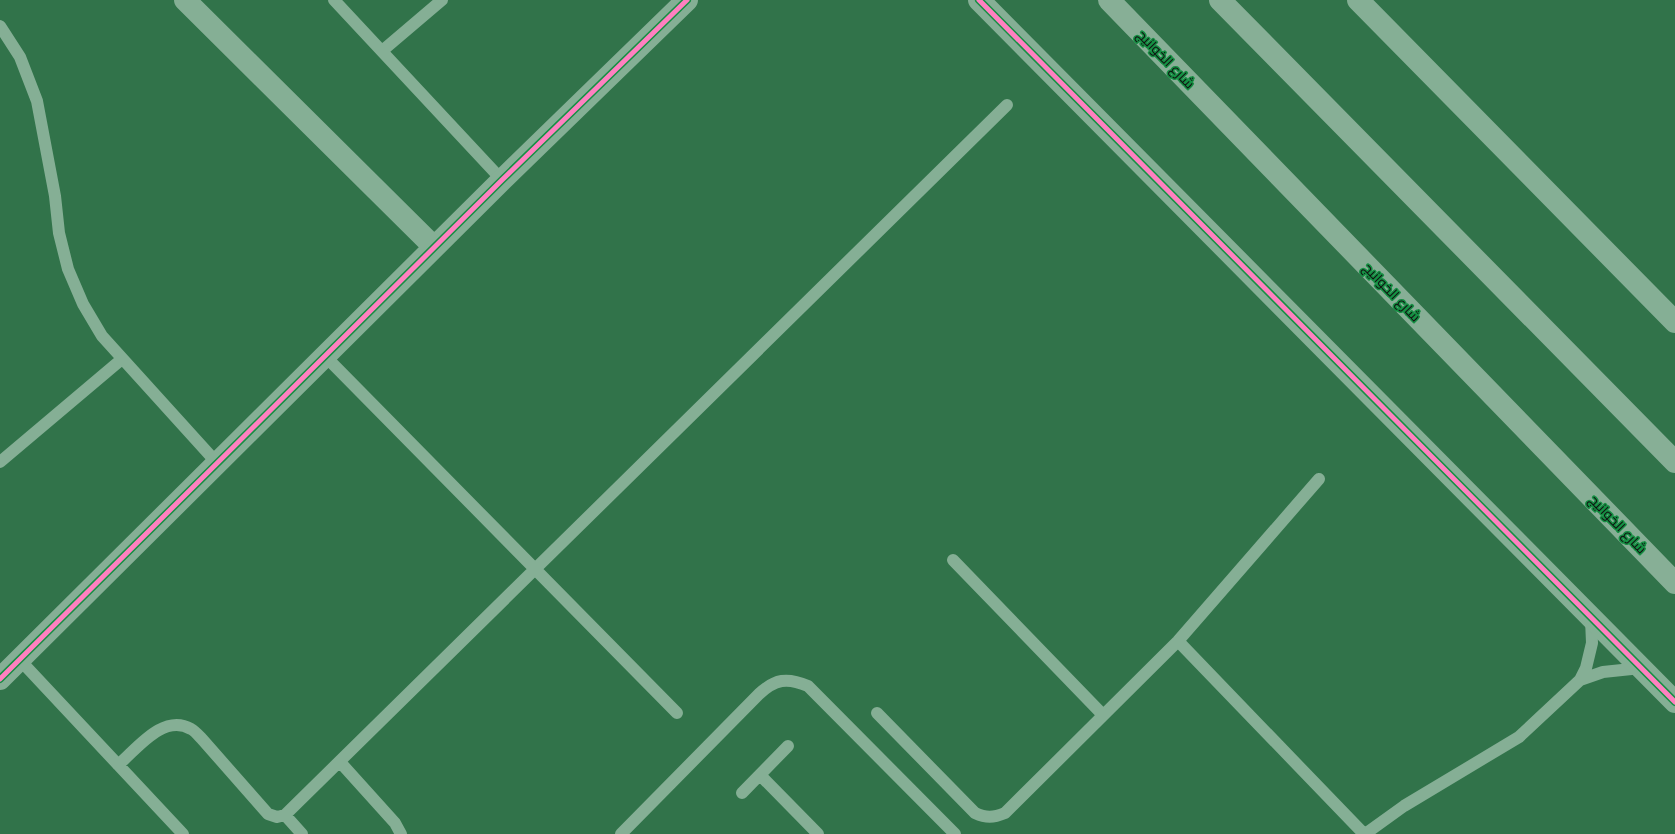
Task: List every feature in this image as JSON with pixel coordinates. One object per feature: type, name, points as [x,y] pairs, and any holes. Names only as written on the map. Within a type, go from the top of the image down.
[{"type":"highway","name":"شارع الخوانيج","points":[[1109,0],[1675,583]]},
{"type":"highway","points":[[1220,0],[1675,462]]},
{"type":"street","points":[[185,0],[434,248]]},
{"type":"street","points":[[0,678],[502,180],[687,0]]},
{"type":"street","points":[[979,0],[1675,702]]},
{"type":"street","points":[[1358,0],[1675,322]]},
{"type":"lane","points":[[334,0],[502,180]]},
{"type":"lane","points":[[382,51],[442,0]]},
{"type":"lane","points":[[0,26],[20,57],[37,101],[55,196],[58,233],[68,269],[82,304],[102,336],[218,463]]},
{"type":"lane","points":[[118,765],[162,727],[177,724],[191,729],[202,739],[268,814],[276,817],[285,815],[536,570],[1007,105]]},
{"type":"lane","points":[[325,356],[677,713]]},
{"type":"lane","points":[[0,462],[122,358]]},
{"type":"lane","points":[[877,713],[975,813],[984,817],[995,817],[1005,813],[1178,641],[1319,480]]},
{"type":"lane","points":[[953,560],[1103,715]]},
{"type":"lane","points":[[1178,641],[1365,834],[1404,806],[1519,737],[1580,680],[1586,668],[1592,643],[1591,617]]},
{"type":"lane","points":[[19,660],[183,834]]},
{"type":"lane","points":[[1580,680],[1603,672],[1641,668]]},
{"type":"lane","points":[[621,834],[758,694],[769,685],[782,681],[796,681],[808,686],[955,834]]},
{"type":"lane","points":[[742,793],[788,746]]},
{"type":"lane","points":[[340,762],[395,823],[401,834]]},
{"type":"lane","points":[[760,775],[818,834]]},
{"type":"lane","points":[[285,815],[302,834]]},
{"type":"cycle path","points":[[0,679],[502,180],[687,0]]},
{"type":"cycle path","points":[[979,0],[1675,702]]}]
